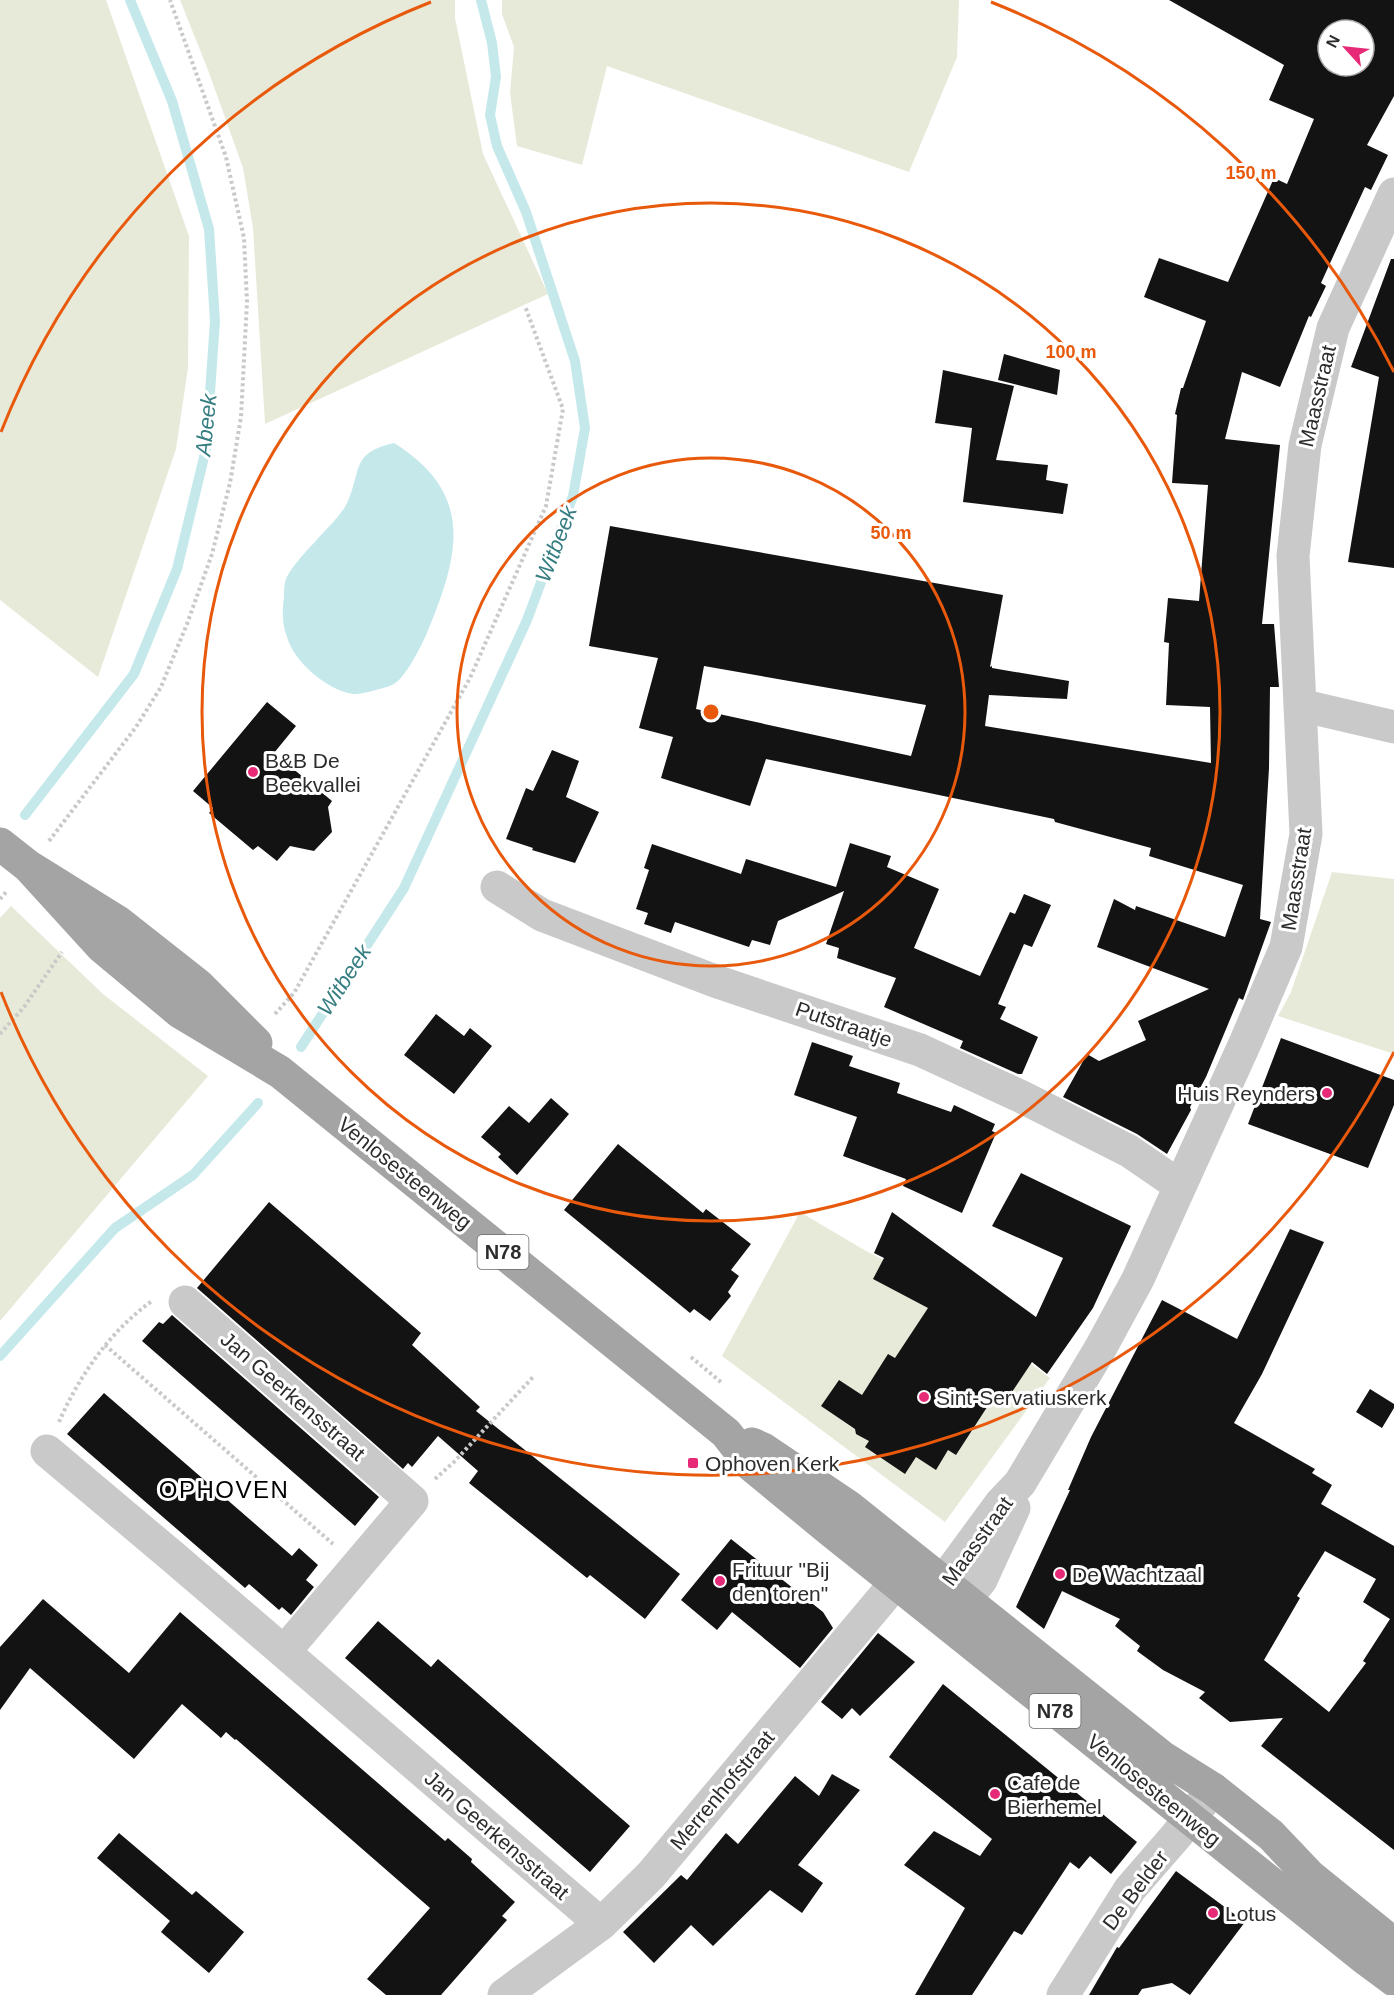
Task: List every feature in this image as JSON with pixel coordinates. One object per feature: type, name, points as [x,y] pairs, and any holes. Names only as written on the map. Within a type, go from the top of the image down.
[{"type":"main road","name":"Venlosesteenweg","points":[[0,844],[28,866],[118,922],[198,986],[252,1039],[280,1072]]},
{"type":"main road","name":"Venlosesteenweg","points":[[28,866],[101,946],[180,1012],[280,1072],[726,1433],[751,1465],[905,1572],[954,1591],[1162,1757],[1213,1789],[1271,1835],[1310,1876],[1394,1944]]},
{"type":"main road","name":"Venlosesteenweg","points":[[905,1572],[934,1615],[1394,1980]]},
{"type":"street","name":"Maasstraat","points":[[934,1615],[954,1591],[987,1570],[1013,1511],[1020,1483],[1100,1349],[1138,1279],[1286,947],[1306,834],[1293,556],[1305,445],[1333,328],[1394,194]]},
{"type":"street","points":[[1300,705],[1394,727]]},
{"type":"street","name":"Putstraatje","points":[[497,886],[542,915],[715,981],[920,1050],[1022,1097],[1129,1151],[1180,1186]]},
{"type":"street","name":"Jan Geerkensstraat","points":[[185,1302],[412,1501]]},
{"type":"street","name":"Jan Geerkensstraat","points":[[47,1452],[601,1924]]},
{"type":"street","points":[[284,1652],[412,1501]]},
{"type":"street","name":"Merrenhofstraat","points":[[504,1995],[601,1924],[651,1875],[905,1572]]},
{"type":"street","name":"De Belder","points":[[1063,1995],[1130,1889],[1213,1789]]},
{"type":"path","points":[[28,866],[136,727],[161,687],[212,554],[230,483],[244,383],[246,313],[244,238],[226,157],[170,0]]},
{"type":"path","points":[[252,1039],[294,993],[470,678],[546,506],[562,409],[525,306]]},
{"type":"path","points":[[0,1034],[24,1007],[81,923]]},
{"type":"path","points":[[47,1452],[63,1413],[82,1379],[105,1345],[131,1316],[153,1300],[171,1297],[185,1302]]},
{"type":"path","points":[[105,1345],[358,1565]]},
{"type":"path","points":[[412,1501],[454,1462],[534,1376]]},
{"type":"green space","points":[[0,0],[106,0],[189,236],[188,368],[176,449],[98,677],[0,600]]},
{"type":"green space","points":[[180,0],[455,0],[455,18],[483,154],[548,294],[265,424],[253,228],[243,168]]},
{"type":"green space","points":[[502,0],[959,0],[957,57],[909,172],[607,66],[582,165],[517,146],[510,93],[514,47],[502,14]]},
{"type":"green space","points":[[1332,872],[1394,879],[1394,1054],[1278,1016],[1291,992]]},
{"type":"green space","points":[[11,906],[103,994],[208,1076],[0,1321],[0,918]]},
{"type":"green space","points":[[800,1212],[866,1251],[912,1274],[1050,1378],[945,1522],[722,1356]]},
{"type":"water","points":[[394,443],[420,463],[438,483],[449,505],[453,528],[452,552],[447,578],[438,605],[417,654],[407,670],[392,685],[353,694],[323,681],[297,656],[285,632],[283,622],[285,583],[295,565],[345,506],[364,457],[380,447]]},
{"type":"building","points":[[1169,0],[1394,0],[1394,96],[1367,145],[1388,155],[1371,190],[1365,187],[1321,283],[1326,286],[1311,317],[1309,316],[1280,387],[1242,372],[1225,439],[1280,445],[1262,624],[1274,624],[1279,687],[1270,687],[1269,768],[1260,919],[1271,922],[1243,1000],[1239,998],[1206,1077],[1190,1107],[1191,1110],[1167,1154],[1137,1134],[1063,1097],[1087,1054],[1099,1061],[1146,1040],[1138,1021],[1209,989],[1097,947],[1114,899],[1135,910],[1136,906],[1225,937],[1243,885],[1149,856],[1151,848],[1055,822],[1054,819],[766,759],[750,806],[661,778],[673,737],[639,728],[658,658],[589,646],[610,526],[1003,595],[990,667],[1069,681],[1067,699],[989,695],[985,726],[1211,763],[1210,707],[1166,705],[1169,643],[1164,642],[1168,598],[1199,601],[1208,485],[1172,483],[1177,415],[1175,414],[1181,388],[1183,388],[1206,321],[1144,297],[1159,258],[1228,282],[1274,178],[1287,184],[1314,119],[1269,100],[1284,65]],"holes":[[[704,666],[926,705],[911,756],[696,709]]]},
{"type":"building","points":[[1391,259],[1394,259],[1394,568],[1348,562],[1379,377],[1351,367]]},
{"type":"building","points":[[1004,354],[1060,370],[1057,395],[998,380]]},
{"type":"building","points":[[943,370],[1014,386],[996,460],[1048,465],[1046,480],[1068,484],[1063,514],[963,502],[972,428],[935,423]]},
{"type":"building","name":"B&B De Beekvallei","points":[[267,702],[296,726],[274,753],[332,801],[328,807],[332,832],[314,851],[290,846],[277,861],[258,846],[253,850],[209,813],[213,808],[193,791]]},
{"type":"building","points":[[552,750],[579,761],[566,797],[599,812],[575,863],[532,850],[533,848],[506,839],[526,788],[533,791]]},
{"type":"building","points":[[850,843],[891,856],[887,867],[939,889],[914,948],[980,976],[1010,912],[1015,914],[1024,894],[1051,905],[1032,947],[1024,944],[998,1004],[1006,1007],[1000,1019],[1038,1037],[1022,1074],[960,1048],[963,1041],[884,1007],[896,978],[837,958],[839,948],[826,944],[844,891],[778,921],[770,945],[752,940],[749,947],[675,922],[671,933],[644,924],[648,913],[636,909],[649,870],[644,868],[652,844],[741,874],[746,859],[836,887]]},
{"type":"building","points":[[436,1014],[464,1036],[470,1028],[492,1046],[454,1094],[404,1055]]},
{"type":"building","name":"Huis Reynders","points":[[1281,1038],[1394,1080],[1394,1105],[1368,1168],[1248,1124]]},
{"type":"building","points":[[812,1042],[853,1056],[849,1066],[900,1083],[897,1093],[951,1112],[954,1105],[995,1124],[992,1131],[996,1133],[962,1213],[903,1186],[906,1179],[843,1156],[857,1117],[794,1095]]},
{"type":"building","points":[[551,1098],[569,1114],[517,1175],[498,1157],[501,1154],[481,1137],[509,1106],[529,1123]]},
{"type":"building","points":[[618,1144],[703,1213],[706,1209],[751,1244],[731,1270],[739,1276],[728,1292],[731,1296],[710,1321],[694,1309],[690,1313],[564,1210]]},
{"type":"building","points":[[1021,1173],[1131,1226],[1093,1308],[1047,1374],[1032,1362],[1002,1407],[991,1401],[956,1455],[948,1450],[936,1470],[916,1457],[905,1474],[865,1447],[869,1441],[856,1434],[855,1429],[821,1406],[839,1380],[862,1395],[888,1354],[895,1358],[928,1308],[873,1279],[884,1258],[874,1253],[892,1212],[1036,1317],[1063,1258],[992,1226]]},
{"type":"building","points":[[269,1202],[421,1333],[412,1345],[480,1407],[476,1411],[680,1574],[645,1619],[590,1575],[587,1578],[469,1483],[478,1471],[438,1436],[412,1467],[408,1463],[403,1469],[197,1288]]},
{"type":"building","points":[[1290,1229],[1324,1242],[1262,1374],[1234,1423],[1315,1469],[1312,1473],[1332,1485],[1321,1504],[1394,1546],[1394,1850],[1261,1746],[1283,1718],[1230,1722],[1199,1698],[1205,1692],[1163,1670],[1137,1651],[1140,1646],[1115,1626],[1120,1619],[1062,1591],[1044,1629],[1016,1607],[1070,1490],[1068,1490],[1091,1437],[1162,1300],[1237,1339]],"holes":[[[1325,1551],[1376,1579],[1363,1602],[1390,1619],[1363,1661],[1366,1663],[1329,1712],[1264,1660],[1300,1598],[1297,1596]]]},
{"type":"building","points":[[172,1315],[379,1497],[355,1526],[142,1341],[159,1322],[163,1324]]},
{"type":"building","points":[[1370,1389],[1394,1404],[1382,1428],[1356,1412]]},
{"type":"building","points":[[104,1393],[292,1556],[299,1548],[318,1565],[306,1580],[314,1587],[291,1615],[282,1607],[279,1610],[249,1584],[245,1588],[67,1434]]},
{"type":"building","points":[[731,1539],[823,1612],[833,1628],[800,1668],[732,1612],[717,1630],[681,1600]]},
{"type":"building","points":[[43,1599],[129,1673],[180,1612],[445,1841],[448,1838],[472,1859],[471,1862],[515,1902],[502,1916],[507,1920],[441,1995],[386,1995],[367,1979],[430,1908],[236,1739],[226,1732],[221,1738],[182,1704],[134,1759],[30,1668],[0,1710],[0,1647]]},
{"type":"building","points":[[378,1621],[431,1667],[438,1659],[630,1826],[590,1872],[345,1658]]},
{"type":"building","points":[[878,1633],[915,1662],[860,1716],[852,1708],[842,1719],[821,1702]]},
{"type":"building","points":[[943,1684],[1137,1842],[1111,1874],[1090,1856],[1079,1869],[1070,1862],[1022,1935],[1014,1931],[972,1995],[915,1995],[965,1908],[904,1865],[934,1831],[980,1856],[992,1839],[889,1757]]},
{"type":"building","points":[[832,1774],[860,1790],[798,1865],[823,1883],[802,1913],[770,1890],[713,1946],[691,1925],[654,1963],[623,1932],[681,1875],[687,1880],[726,1833],[738,1844],[795,1776],[819,1796]]},
{"type":"building","points":[[119,1833],[192,1895],[196,1891],[244,1932],[209,1973],[161,1932],[170,1921],[97,1858]]},
{"type":"building","points":[[1176,1871],[1245,1922],[1190,1995],[1172,1983],[1142,1989],[1138,1995],[1089,1995],[1117,1947],[1119,1948]]},
{"type":"waterway","name":"Abeek","points":[[25,815],[134,674],[177,569],[206,449],[215,321],[209,229],[172,101],[130,0]]},
{"type":"waterway","name":"Witbeek","points":[[301,1047],[404,888],[527,620],[573,496],[585,428],[575,361],[526,212],[497,146],[490,115],[496,77],[492,43],[481,0]]},
{"type":"waterway","name":"Witbeek","points":[[0,1356],[115,1228],[193,1175],[258,1103]]},
{"type":"place","name":"B&B De Beekvallei","points":[[253,772]]},
{"type":"place","name":"Huis Reynders","points":[[1327,1093]]},
{"type":"place","name":"Sint-Servatiuskerk","points":[[924,1397]]},
{"type":"place","name":"Ophoven Kerk","points":[[693,1463]]},
{"type":"place","name":"De Wachtzaal","points":[[1060,1574]]},
{"type":"place","name":"Frituur \"Bij den toren\"","points":[[720,1581]]},
{"type":"place","name":"Cafe de Bierhemel","points":[[995,1794]]},
{"type":"place","name":"Lotus","points":[[1213,1913]]},
{"type":"district","name":"OPHOVEN","points":[[224,1489]]}]
